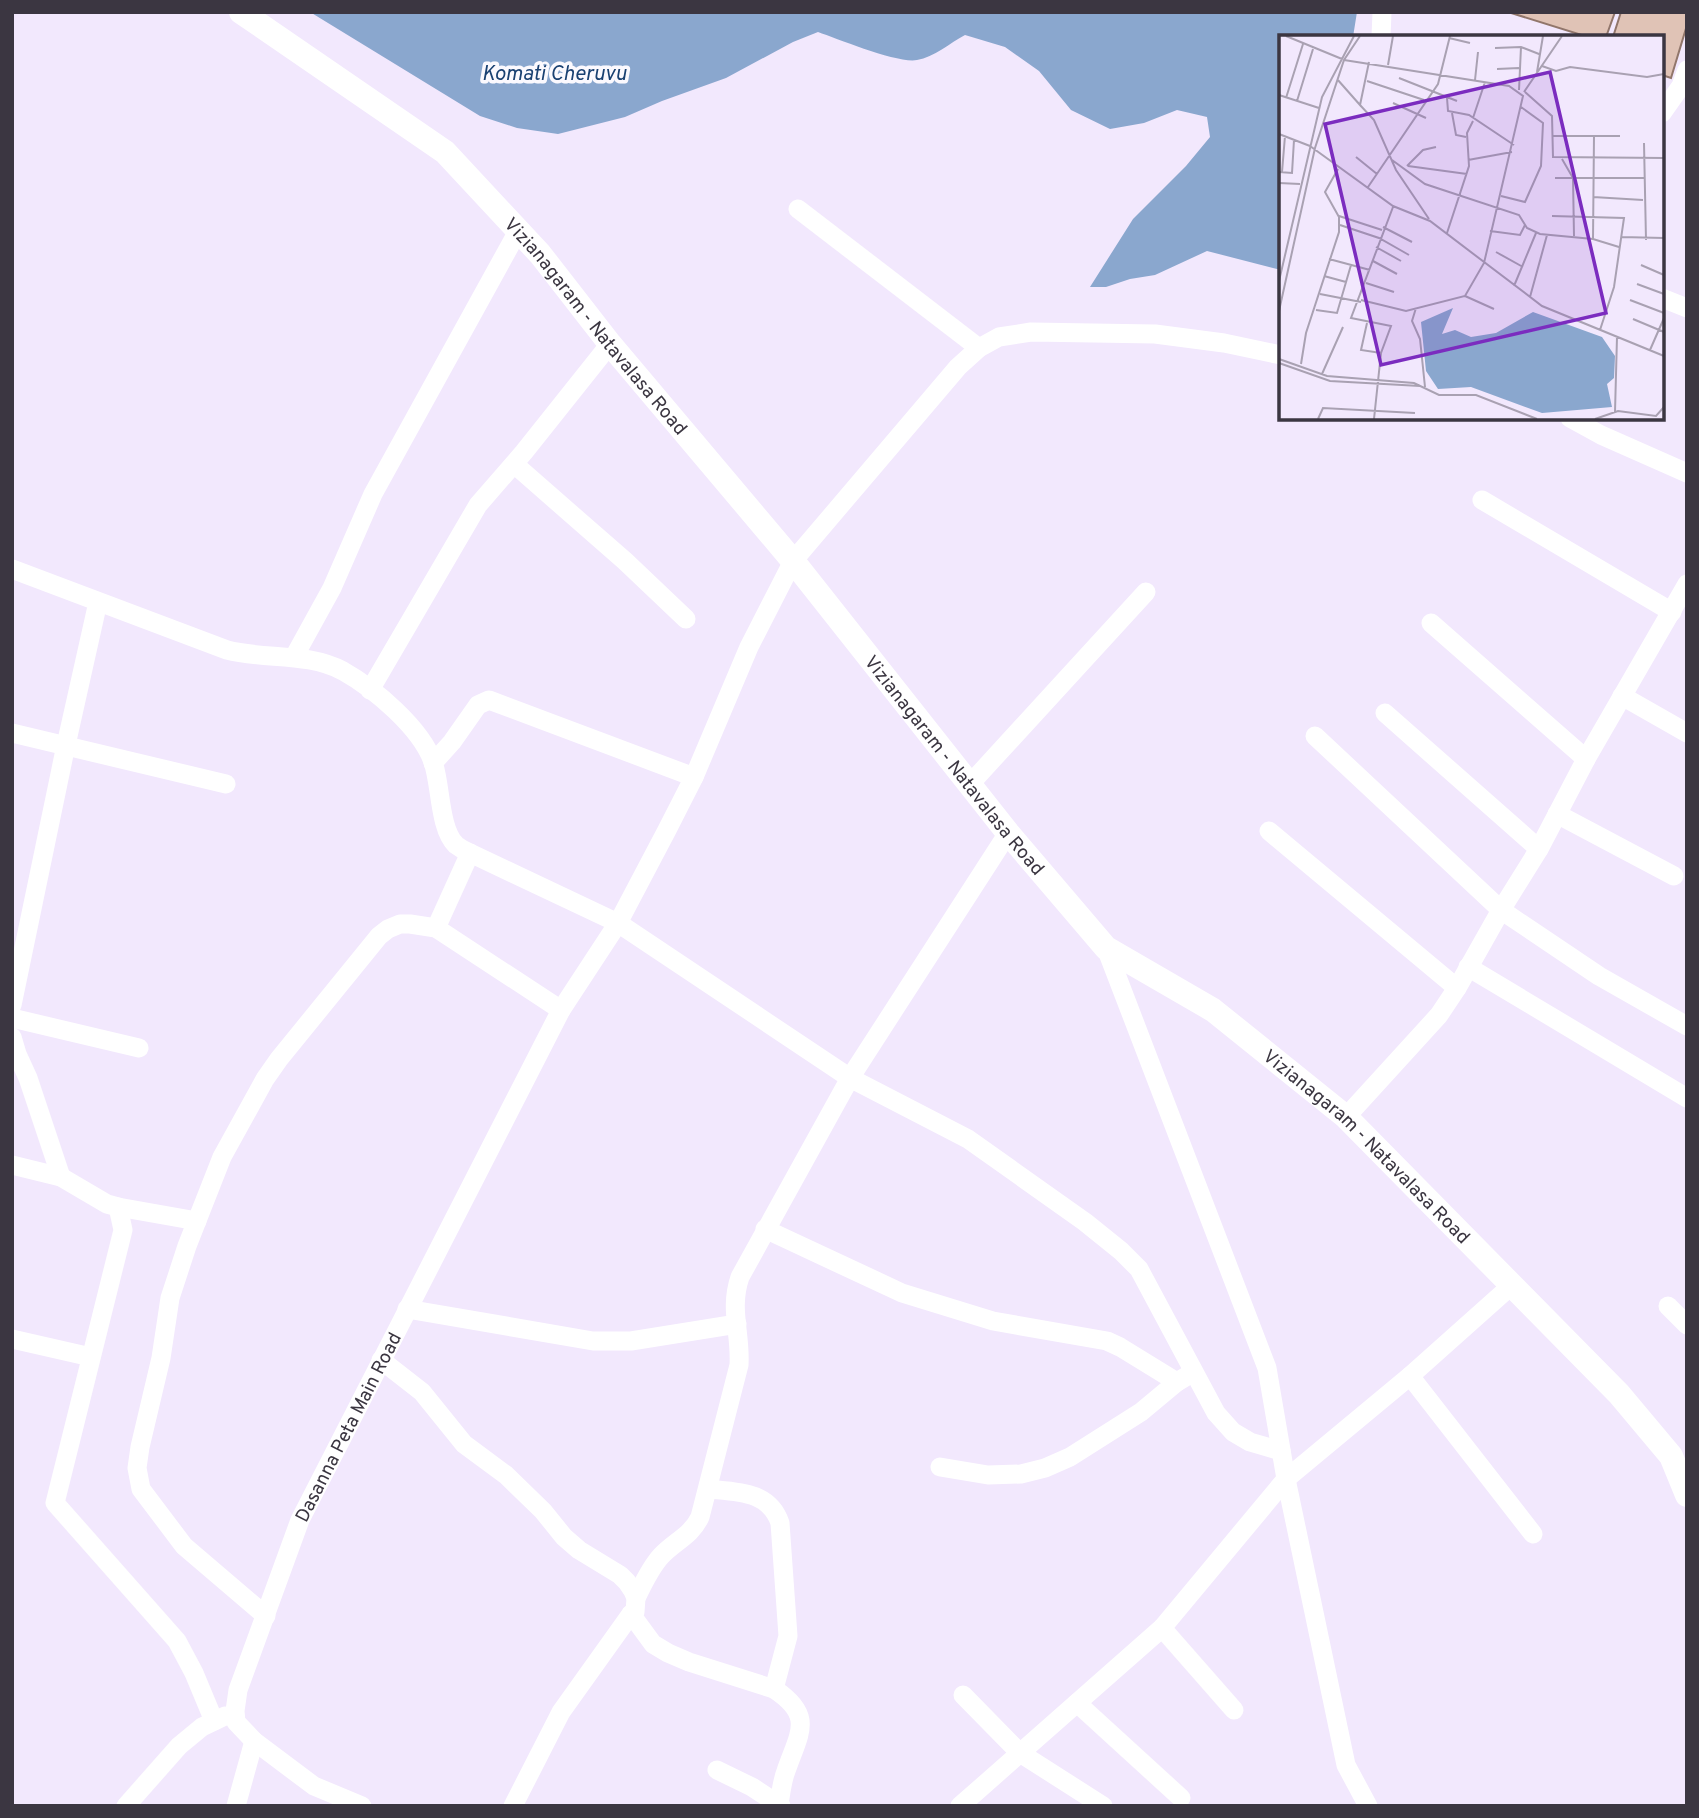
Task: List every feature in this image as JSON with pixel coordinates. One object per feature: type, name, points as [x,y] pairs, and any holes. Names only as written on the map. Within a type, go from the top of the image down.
[{"type":"main road","name":"Vizianagaram - Natavalasa Road","points":[[241,12],[444,152],[540,254],[610,344],[793,561],[1008,833],[1106,948],[1213,1010],[1346,1117],[1619,1394],[1671,1456],[1685,1481]]},
{"type":"street","points":[[1381,35],[1382,12]]},
{"type":"street","points":[[1664,110],[1685,81]]},
{"type":"street","points":[[798,209],[979,348],[999,337],[1017,333],[1141,333],[1195,338],[1279,355]]},
{"type":"street","points":[[294,657],[332,588],[373,494],[518,231]]},
{"type":"street","points":[[1664,299],[1687,307]]},
{"type":"street","points":[[370,690],[478,505],[610,344]]},
{"type":"street","name":"Dasanna Peta Main Road","points":[[235,1711],[237,1690],[300,1520],[561,1010],[618,923],[694,777],[750,647],[793,561],[958,367],[979,348]]},
{"type":"street","points":[[1574,420],[1687,473]]},
{"type":"street","points":[[513,464],[625,561],[686,620]]},
{"type":"street","points":[[1482,500],[1672,612]]},
{"type":"street","points":[[12,569],[227,650],[324,663],[344,672],[370,690],[393,708],[422,740],[433,762],[444,819],[456,845],[618,923],[850,1078],[968,1139],[1085,1222],[1139,1269],[1185,1377],[1233,1432],[1250,1442],[1281,1451]]},
{"type":"street","points":[[1346,1117],[1439,1015],[1457,988],[1501,909],[1539,849],[1586,759],[1687,584]]},
{"type":"street","points":[[970,784],[1146,592]]},
{"type":"street","points":[[12,1005],[98,602]]},
{"type":"street","points":[[1432,623],[1586,759]]},
{"type":"street","points":[[1622,696],[1687,733]]},
{"type":"street","points":[[433,762],[452,742],[478,705],[489,700],[694,777]]},
{"type":"street","points":[[1385,713],[1539,849]]},
{"type":"street","points":[[12,733],[226,784]]},
{"type":"street","points":[[1315,736],[1501,909],[1599,976],[1687,1026]]},
{"type":"street","points":[[1557,814],[1674,876]]},
{"type":"street","points":[[1269,831],[1457,988]]},
{"type":"street","points":[[513,1806],[561,1712],[633,1606],[654,1564],[663,1553],[696,1526],[739,1365],[740,1351],[734,1303],[740,1277],[850,1078],[1008,833]]},
{"type":"street","points":[[436,928],[470,853]]},
{"type":"street","points":[[265,1616],[184,1546],[141,1489],[137,1468],[161,1358],[170,1298],[222,1157],[265,1079],[380,936],[394,926],[410,924],[436,928],[561,1010]]},
{"type":"street","points":[[1106,948],[1267,1368],[1286,1479],[1346,1765],[1368,1806]]},
{"type":"street","points":[[1468,967],[1687,1098]]},
{"type":"street","points":[[12,1018],[139,1048]]},
{"type":"street","points":[[12,1038],[61,1177]]},
{"type":"street","points":[[12,1166],[61,1177],[107,1204],[197,1221]]},
{"type":"street","points":[[118,1207],[123,1230],[55,1503],[177,1642],[194,1673],[214,1721]]},
{"type":"street","points":[[765,1229],[902,1293],[993,1321],[1107,1341],[1185,1377]]},
{"type":"street","points":[[960,1806],[1162,1628],[1286,1479],[1410,1376],[1511,1285]]},
{"type":"street","points":[[1668,1306],[1687,1325]]},
{"type":"street","points":[[407,1308],[593,1340],[631,1341],[737,1324]]},
{"type":"street","points":[[12,1339],[92,1357]]},
{"type":"street","points":[[381,1360],[422,1392],[464,1444],[506,1475],[543,1511],[564,1537],[627,1582],[633,1591],[633,1606],[653,1644],[690,1662],[774,1689],[796,1706],[801,1731],[784,1774],[780,1805],[752,1787],[717,1770]]},
{"type":"street","points":[[1410,1376],[1532,1534]]},
{"type":"street","points":[[940,1467],[988,1475],[1021,1474],[1045,1468],[1070,1457],[1131,1419],[1185,1377]]},
{"type":"street","points":[[708,1489],[742,1492],[759,1498],[776,1512],[780,1523],[788,1636],[774,1689]]},
{"type":"street","points":[[1162,1628],[1234,1710]]},
{"type":"street","points":[[963,1695],[1020,1753],[1102,1806]]},
{"type":"street","points":[[1077,1703],[1181,1798]]},
{"type":"street","points":[[126,1806],[180,1746],[202,1727],[235,1711],[236,1722],[254,1741],[314,1786],[362,1806]]},
{"type":"street","points":[[236,1806],[254,1741]]},
{"type":"water","name":"Komati Cheruvu","points":[[310,12],[1357,12],[1353,35],[1279,35],[1279,269],[1207,251],[1155,275],[1106,287],[1090,287],[1133,219],[1186,166],[1210,137],[1207,117],[1177,110],[1144,123],[1110,129],[1071,110],[1039,71],[1005,47],[965,35],[930,56],[908,60],[883,55],[818,32],[793,42],[726,78],[625,117],[558,134],[517,128],[480,116]]},
{"type":"building","points":[[1508,12],[1615,12],[1607,35],[1582,35]]},
{"type":"building","points":[[1621,12],[1687,12],[1687,25],[1671,78],[1664,76],[1664,35],[1614,35]]}]
